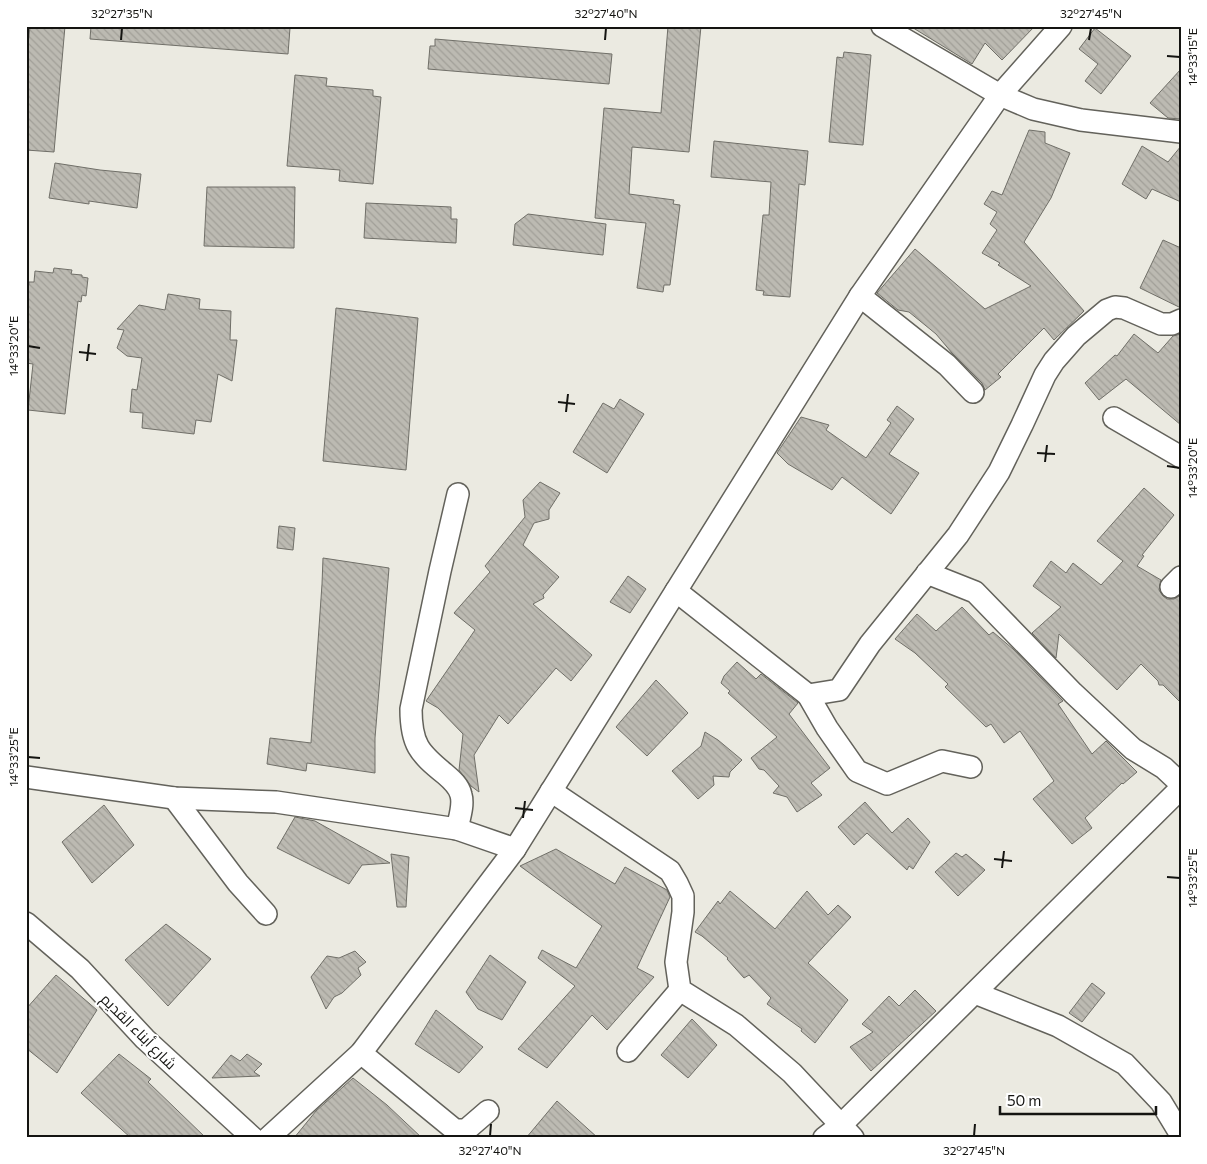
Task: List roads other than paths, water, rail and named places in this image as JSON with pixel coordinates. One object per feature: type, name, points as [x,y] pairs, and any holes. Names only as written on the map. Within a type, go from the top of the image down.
[{"type":"street","points":[[882,26],[1000,95],[1032,110],[1081,120],[1181,132]]},
{"type":"street","points":[[268,1138],[361,1053],[515,849],[860,296],[1000,95],[1061,26]]},
{"type":"street","points":[[860,296],[947,365],[974,392]]},
{"type":"street","points":[[808,695],[839,690],[870,644],[958,536],[999,472],[1045,374],[1076,336],[1107,310],[1115,307],[1124,308],[1161,324],[1172,324],[1181,320]]},
{"type":"street","points":[[1114,418],[1181,457]]},
{"type":"street","points":[[457,829],[462,800],[461,792],[454,782],[425,757],[417,746],[411,728],[411,710],[458,494]]},
{"type":"street","points":[[927,573],[975,592],[1073,693],[1133,749],[1164,768],[1181,784]]},
{"type":"street","points":[[676,591],[808,695],[827,728],[857,771],[887,784],[942,761],[971,766]]},
{"type":"street","points":[[26,777],[174,798],[276,802],[457,829],[515,849]]},
{"type":"street","points":[[824,1138],[847,1131],[974,993],[1181,788]]},
{"type":"street","points":[[551,791],[670,871],[678,883],[683,896],[676,962],[680,990],[628,1051]]},
{"type":"street","points":[[174,798],[238,883],[266,914]]},
{"type":"street","name":"شارع أبناء القديم","points":[[26,923],[80,969],[144,1039],[253,1138]]},
{"type":"street","points":[[680,990],[736,1025],[792,1073],[847,1131]]},
{"type":"street","points":[[974,993],[1058,1026],[1125,1064],[1162,1102],[1181,1135]]},
{"type":"street","points":[[361,1053],[455,1130],[466,1130],[488,1111]]}]
